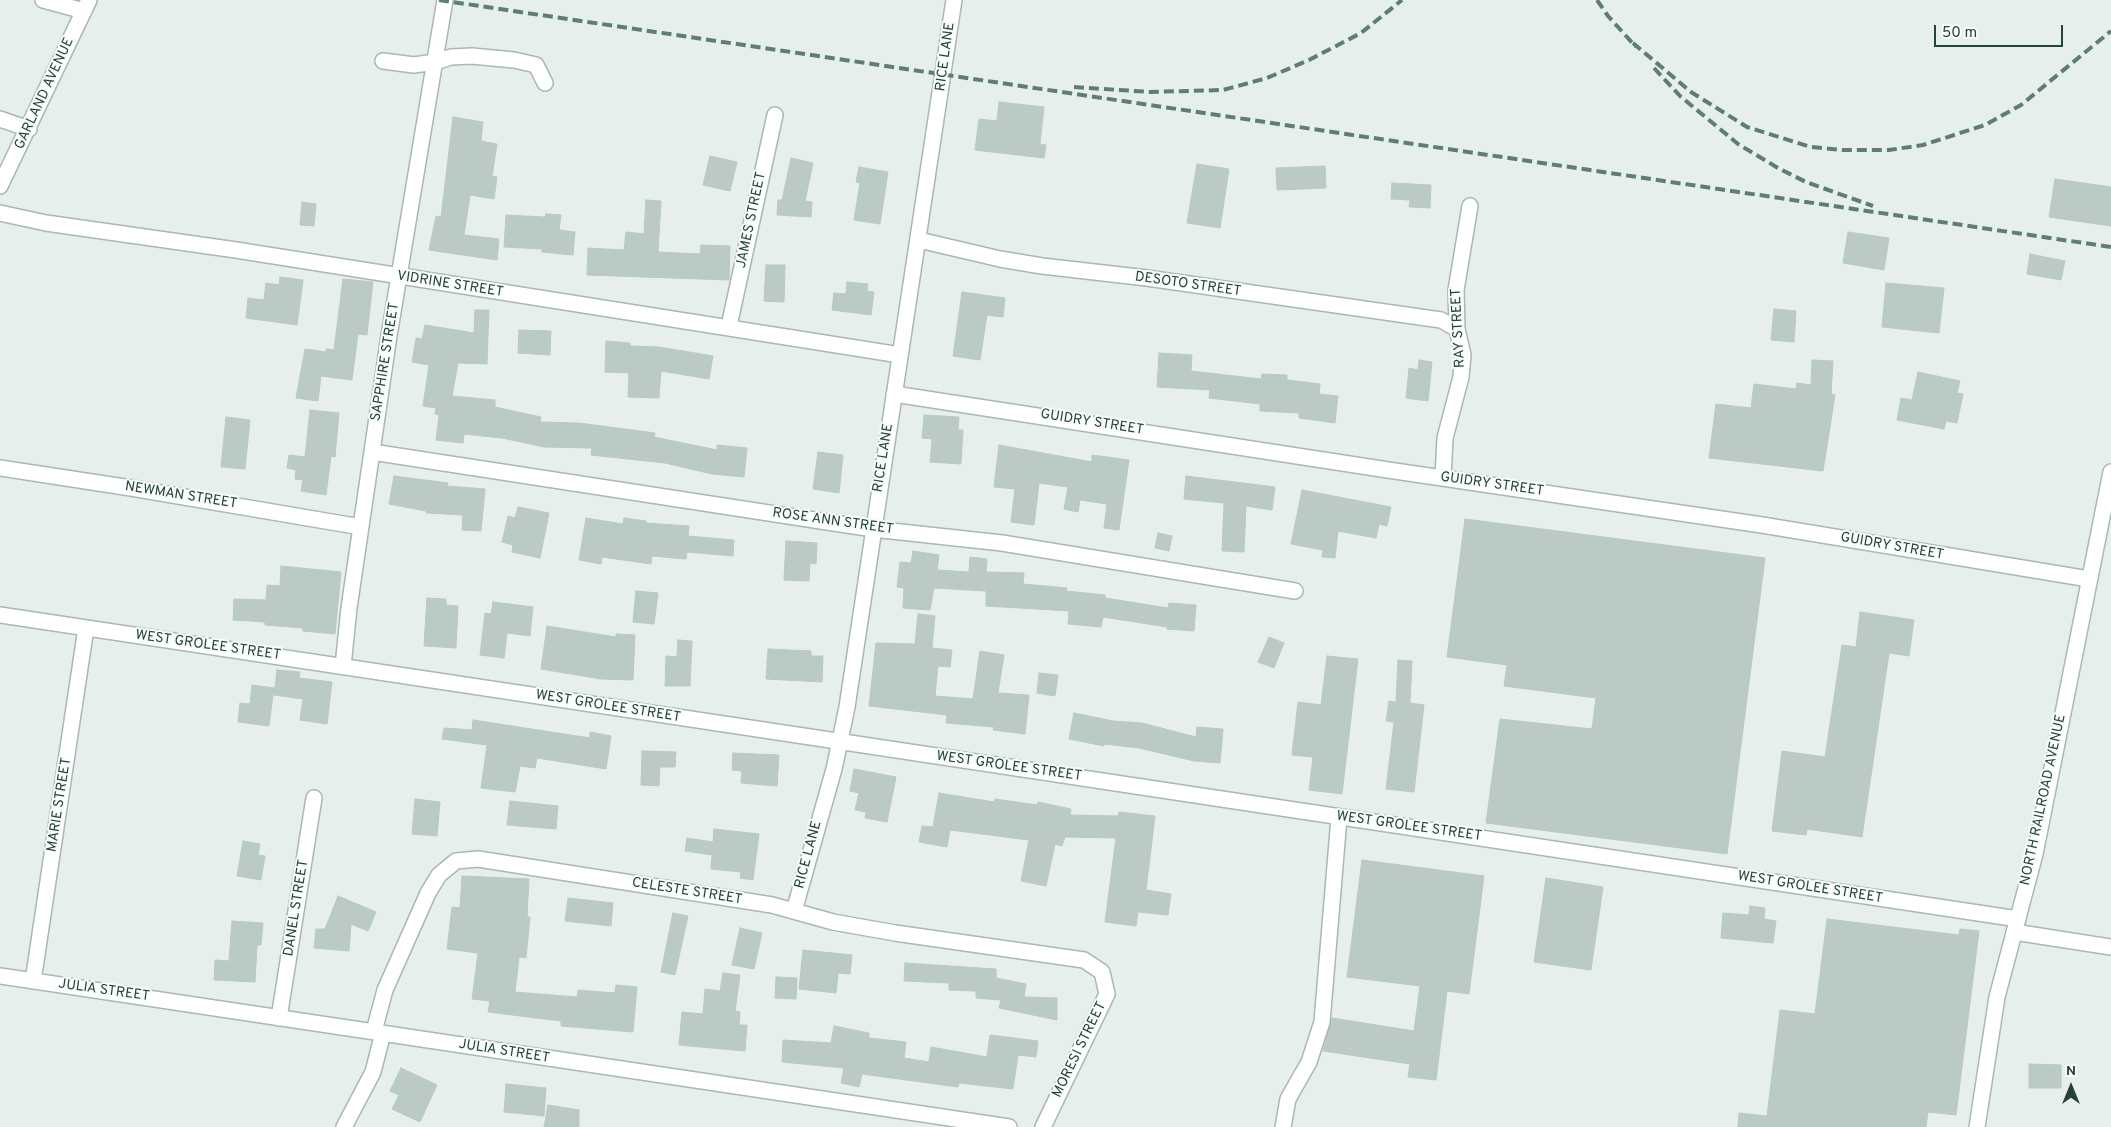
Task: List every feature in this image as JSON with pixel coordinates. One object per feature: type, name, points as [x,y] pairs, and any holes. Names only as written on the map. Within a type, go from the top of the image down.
[{"type":"street","points":[[43,0],[86,5]]},
{"type":"street","name":"SAPPHIRE STREET","points":[[343,666],[372,452],[445,0]]},
{"type":"street","name":"RICE LANE","points":[[794,911],[847,707],[954,0]]},
{"type":"street","name":"GARLAND AVENUE","points":[[0,186],[29,129],[86,5]]},
{"type":"street","points":[[383,60],[414,65],[435,62],[451,57],[472,56],[514,60],[536,65],[545,83]]},
{"type":"street","name":"JAMES STREET","points":[[728,326],[774,114]]},
{"type":"street","points":[[0,119],[29,129]]},
{"type":"street","name":"RAY STREET","points":[[1443,478],[1445,438],[1461,377],[1463,355],[1458,329],[1456,290],[1470,206]]},
{"type":"street","name":"VIDRINE STREET","points":[[0,213],[46,223],[236,250],[400,277],[728,326],[900,355]]},
{"type":"street","name":"DESOTO STREET","points":[[919,240],[1000,259],[1042,266],[1147,278],[1440,320],[1458,329]]},
{"type":"street","name":"GUIDRY STREET","points":[[894,394],[1762,525],[2089,579]]},
{"type":"street","name":"ROSE ANN STREET","points":[[372,452],[873,529],[1002,544],[1295,592]]},
{"type":"street","name":"NEWMAN STREET","points":[[0,468],[361,527]]},
{"type":"street","name":"NORTH RAILROAD AVENUE","points":[[1977,1127],[1997,996],[2035,854],[2111,472]]},
{"type":"street","name":"WEST GROLEE STREET","points":[[0,615],[1339,818],[2016,925],[2111,946]]},
{"type":"street","name":"MARIE STREET","points":[[33,982],[86,628]]},
{"type":"street","name":"DANEL STREET","points":[[279,1018],[314,798]]},
{"type":"street","points":[[1283,1127],[1288,1099],[1309,1062],[1322,1022],[1339,818]]},
{"type":"street","name":"CELESTE STREET","points":[[344,1127],[372,1072],[385,990],[428,893],[440,875],[456,861],[478,859],[772,905],[833,922],[877,930],[1084,960],[1102,972]]},
{"type":"street","name":"MORESI STREET","points":[[1043,1127],[1107,994],[1102,972]]},
{"type":"street","name":"JULIA STREET","points":[[0,976],[1009,1127]]},
{"type":"building","points":[[999,102],[1044,107],[1040,144],[1046,145],[1044,158],[975,150],[979,119],[997,121]]},
{"type":"building","points":[[453,117],[483,122],[481,141],[497,144],[492,176],[497,177],[494,199],[470,195],[464,235],[499,239],[497,260],[429,250],[436,216],[441,217]]},
{"type":"building","points":[[710,156],[737,162],[730,191],[703,185]]},
{"type":"building","points":[[791,158],[813,163],[805,201],[812,202],[811,217],[777,215],[778,200],[782,200]]},
{"type":"building","points":[[1197,164],[1229,169],[1220,228],[1187,223]]},
{"type":"building","points":[[1325,166],[1326,188],[1277,190],[1276,168]]},
{"type":"building","points":[[859,167],[888,172],[880,224],[854,220],[860,183],[856,182]]},
{"type":"building","points":[[2055,179],[2111,187],[2111,226],[2049,217]]},
{"type":"building","points":[[1392,183],[1431,185],[1430,208],[1409,207],[1410,200],[1391,199]]},
{"type":"building","points":[[646,200],[661,201],[658,252],[700,254],[701,245],[730,246],[729,280],[587,275],[588,248],[624,250],[626,232],[644,234]]},
{"type":"building","points":[[302,202],[316,204],[314,226],[300,225]]},
{"type":"building","points":[[546,214],[561,215],[559,230],[575,232],[573,255],[542,252],[542,249],[504,247],[506,215],[545,217]]},
{"type":"building","points":[[1848,232],[1889,238],[1884,270],[1843,263]]},
{"type":"building","points":[[2030,254],[2065,261],[2061,280],[2027,274]]},
{"type":"building","points":[[766,265],[785,265],[784,302],[764,301]]},
{"type":"building","points":[[280,277],[303,280],[297,325],[246,318],[248,298],[264,300],[266,283],[279,285]]},
{"type":"building","points":[[343,279],[373,282],[367,335],[358,334],[352,380],[321,376],[318,401],[296,398],[305,349],[326,352],[326,349],[334,350]]},
{"type":"building","points":[[847,282],[868,284],[867,291],[874,292],[871,315],[832,310],[834,293],[846,294]]},
{"type":"building","points":[[1886,283],[1944,288],[1939,333],[1882,327]]},
{"type":"building","points":[[962,292],[1005,298],[1003,317],[987,315],[980,360],[953,356]]},
{"type":"building","points":[[1774,309],[1796,311],[1794,342],[1771,340]]},
{"type":"building","points":[[475,310],[489,310],[487,364],[458,363],[452,396],[495,400],[495,407],[541,417],[540,422],[579,423],[655,433],[654,437],[717,450],[717,445],[747,448],[744,477],[712,474],[665,463],[591,455],[592,448],[544,447],[502,438],[464,434],[463,443],[436,440],[439,415],[435,414],[436,408],[423,406],[429,365],[412,362],[416,338],[422,339],[425,325],[474,333]]},
{"type":"building","points":[[519,330],[551,331],[550,355],[518,353]]},
{"type":"building","points":[[606,341],[630,343],[630,346],[659,347],[713,356],[709,379],[661,371],[659,398],[628,397],[629,373],[605,372]]},
{"type":"building","points":[[1159,353],[1192,355],[1191,371],[1261,379],[1262,374],[1287,375],[1287,380],[1320,384],[1319,394],[1338,396],[1335,423],[1299,418],[1299,413],[1260,411],[1260,404],[1209,398],[1210,390],[1157,387]]},
{"type":"building","points":[[1419,360],[1432,362],[1428,401],[1406,398],[1409,368],[1418,370]]},
{"type":"building","points":[[1812,360],[1833,361],[1831,394],[1835,395],[1823,471],[1709,458],[1716,404],[1751,408],[1754,384],[1796,389],[1797,383],[1811,385]]},
{"type":"building","points":[[1918,372],[1960,381],[1957,393],[1963,394],[1957,423],[1946,421],[1944,429],[1897,420],[1901,398],[1912,400]]},
{"type":"building","points":[[310,410],[339,413],[335,457],[331,456],[326,495],[301,491],[303,480],[295,479],[296,470],[287,468],[289,455],[305,457]]},
{"type":"building","points":[[924,415],[959,417],[958,430],[963,430],[961,464],[930,462],[932,439],[922,438]]},
{"type":"building","points":[[226,417],[250,420],[245,469],[221,467]]},
{"type":"building","points":[[999,445],[1092,462],[1092,455],[1129,460],[1119,530],[1104,528],[1107,504],[1080,500],[1078,512],[1064,509],[1068,487],[1039,483],[1034,525],[1011,522],[1015,489],[994,487]]},
{"type":"building","points":[[818,452],[843,455],[839,493],[813,489]]},
{"type":"building","points":[[394,476],[448,483],[447,486],[485,489],[481,531],[462,530],[463,515],[426,513],[426,511],[389,504]]},
{"type":"building","points":[[1186,476],[1275,487],[1272,510],[1246,506],[1244,552],[1222,551],[1224,503],[1184,499]]},
{"type":"building","points":[[1302,490],[1391,507],[1387,526],[1379,524],[1376,538],[1338,531],[1335,558],[1322,557],[1323,550],[1291,544]]},
{"type":"building","points":[[518,507],[549,513],[540,558],[512,552],[513,545],[502,542],[508,516],[515,518]]},
{"type":"building","points":[[586,518],[623,524],[624,518],[646,521],[646,523],[689,526],[688,536],[734,540],[733,556],[687,552],[686,559],[652,556],[651,564],[602,557],[601,564],[579,560]]},
{"type":"building","points":[[1465,519],[1765,558],[1727,854],[1486,823],[1500,719],[1592,729],[1596,698],[1504,686],[1507,665],[1447,657]]},
{"type":"building","points":[[1158,533],[1172,536],[1169,551],[1155,548]]},
{"type":"building","points":[[786,541],[817,543],[816,564],[810,563],[809,581],[784,580]]},
{"type":"building","points":[[913,551],[939,555],[937,570],[969,572],[970,557],[987,559],[986,572],[1024,573],[1023,584],[1067,588],[1066,591],[1105,595],[1105,598],[1168,608],[1169,603],[1196,605],[1194,631],[1167,629],[1167,627],[1103,617],[1101,627],[1068,624],[1069,611],[986,606],[986,591],[934,588],[930,610],[903,608],[904,588],[897,587],[900,562],[911,563]]},
{"type":"building","points":[[281,566],[341,572],[335,634],[303,631],[303,628],[265,625],[265,622],[233,620],[234,599],[266,600],[267,585],[280,586]]},
{"type":"building","points":[[636,591],[658,593],[654,624],[633,622]]},
{"type":"building","points":[[427,598],[446,599],[446,605],[458,606],[456,648],[424,646]]},
{"type":"building","points":[[493,602],[533,607],[530,636],[507,633],[504,658],[480,655],[485,613],[491,614]]},
{"type":"building","points":[[1860,612],[1914,620],[1909,656],[1889,653],[1862,837],[1807,829],[1806,835],[1772,831],[1782,751],[1825,757],[1842,645],[1856,647]]},
{"type":"building","points":[[918,614],[935,616],[932,648],[952,650],[950,667],[938,666],[935,696],[973,699],[980,651],[1004,655],[998,693],[1029,695],[1025,734],[993,730],[994,727],[946,723],[947,715],[869,706],[876,643],[915,644]]},
{"type":"building","points":[[547,626],[616,637],[616,634],[635,635],[633,680],[601,679],[541,669]]},
{"type":"building","points":[[1269,637],[1284,643],[1274,668],[1258,662]]},
{"type":"building","points":[[678,640],[692,641],[690,686],[665,686],[666,656],[677,657]]},
{"type":"building","points":[[768,649],[811,651],[811,656],[823,656],[822,682],[766,679]]},
{"type":"building","points":[[1327,656],[1358,659],[1342,794],[1309,790],[1313,757],[1292,755],[1298,702],[1321,705]]},
{"type":"building","points":[[1398,660],[1412,661],[1410,703],[1424,705],[1414,792],[1386,789],[1394,722],[1386,721],[1389,701],[1396,702]]},
{"type":"building","points":[[277,670],[300,672],[299,678],[332,682],[327,724],[300,720],[303,699],[274,695]]},
{"type":"building","points":[[1039,673],[1058,675],[1055,696],[1037,693]]},
{"type":"building","points":[[252,685],[274,688],[269,726],[238,722],[240,703],[250,704]]},
{"type":"building","points":[[1074,713],[1113,721],[1142,723],[1196,737],[1197,727],[1223,729],[1220,763],[1194,761],[1139,748],[1104,744],[1104,746],[1069,739]]},
{"type":"building","points":[[473,720],[590,738],[590,732],[611,736],[606,769],[537,758],[535,768],[520,766],[515,792],[481,788],[487,745],[442,739],[444,728],[472,730]]},
{"type":"building","points":[[642,751],[676,752],[675,767],[660,767],[659,786],[641,785]]},
{"type":"building","points":[[733,753],[779,755],[777,786],[741,783],[742,771],[732,770]]},
{"type":"building","points":[[854,769],[896,777],[887,822],[865,818],[866,812],[855,810],[859,793],[850,791]]},
{"type":"building","points":[[939,793],[994,802],[995,799],[1037,805],[1038,802],[1071,809],[1070,815],[1118,816],[1119,812],[1155,816],[1146,890],[1171,894],[1168,915],[1138,912],[1136,926],[1105,922],[1116,838],[1065,837],[1062,846],[1055,844],[1046,886],[1021,881],[1029,840],[950,830],[947,847],[919,842],[922,826],[933,827]]},
{"type":"building","points":[[415,799],[440,802],[437,836],[412,834]]},
{"type":"building","points":[[510,801],[558,806],[556,829],[507,825]]},
{"type":"building","points":[[714,829],[759,834],[753,880],[740,878],[741,872],[711,869],[712,855],[685,851],[687,838],[713,842]]},
{"type":"building","points":[[243,841],[260,844],[258,855],[265,856],[261,880],[237,876]]},
{"type":"building","points":[[1362,860],[1484,876],[1469,994],[1447,991],[1436,1080],[1408,1077],[1410,1064],[1323,1051],[1332,1018],[1414,1031],[1420,986],[1347,977]]},
{"type":"building","points":[[462,876],[529,879],[527,917],[530,917],[526,958],[519,957],[515,992],[577,997],[578,990],[615,993],[616,985],[637,987],[633,1032],[561,1026],[561,1021],[488,1012],[490,1001],[472,999],[478,953],[447,949],[452,907],[460,908]]},
{"type":"building","points":[[1546,878],[1603,887],[1591,970],[1534,962]]},
{"type":"building","points":[[338,896],[376,912],[368,931],[351,924],[349,951],[314,948],[316,929],[325,929]]},
{"type":"building","points":[[568,898],[613,903],[611,926],[565,921]]},
{"type":"building","points":[[1750,906],[1765,908],[1764,919],[1776,921],[1773,943],[1721,938],[1723,913],[1749,915]]},
{"type":"building","points":[[673,913],[688,916],[675,975],[661,972]]},
{"type":"building","points":[[1827,919],[1959,935],[1960,929],[1979,931],[1956,1115],[1928,1112],[1926,1127],[1738,1127],[1739,1113],[1767,1116],[1780,1010],[1815,1014]]},
{"type":"building","points":[[232,921],[263,923],[261,945],[257,945],[255,982],[214,980],[215,960],[229,961]]},
{"type":"building","points":[[740,928],[762,933],[754,969],[732,965]]},
{"type":"building","points":[[803,950],[852,955],[850,974],[838,973],[836,993],[799,989]]},
{"type":"building","points":[[905,963],[996,969],[996,978],[1026,984],[1024,997],[1057,998],[1057,1020],[999,1008],[1001,1000],[976,998],[976,991],[949,990],[949,983],[904,981]]},
{"type":"building","points":[[723,973],[740,975],[735,1011],[740,1012],[739,1025],[747,1025],[745,1051],[679,1045],[682,1012],[703,1014],[705,989],[720,991]]},
{"type":"building","points":[[776,977],[797,978],[796,999],[775,998]]},
{"type":"building","points":[[834,1026],[869,1033],[869,1038],[906,1042],[904,1058],[929,1062],[931,1047],[987,1057],[990,1035],[1038,1041],[1036,1057],[1018,1055],[1013,1089],[959,1083],[958,1087],[862,1074],[859,1087],[841,1083],[844,1068],[782,1062],[783,1040],[831,1043]]},
{"type":"building","points":[[2029,1064],[2061,1065],[2061,1088],[2029,1088]]},
{"type":"building","points":[[401,1068],[437,1085],[420,1122],[392,1109],[399,1095],[390,1091]]},
{"type":"building","points":[[506,1084],[546,1088],[544,1116],[504,1112]]},
{"type":"building","points":[[548,1105],[579,1110],[579,1127],[544,1127]]},
{"type":"railway","points":[[439,0],[2111,247]]},
{"type":"railway","points":[[1074,87],[1150,92],[1223,90],[1267,78],[1309,60],[1361,33],[1402,0]]},
{"type":"railway","points":[[1597,0],[1608,16],[1636,47]]},
{"type":"railway","points":[[1633,43],[1691,92],[1747,127],[1811,147],[1843,150],[1889,150],[1923,145],[1985,125],[2021,105],[2111,31]]},
{"type":"railway","points":[[1654,68],[1680,96],[1738,144],[1806,182],[1873,206]]}]
